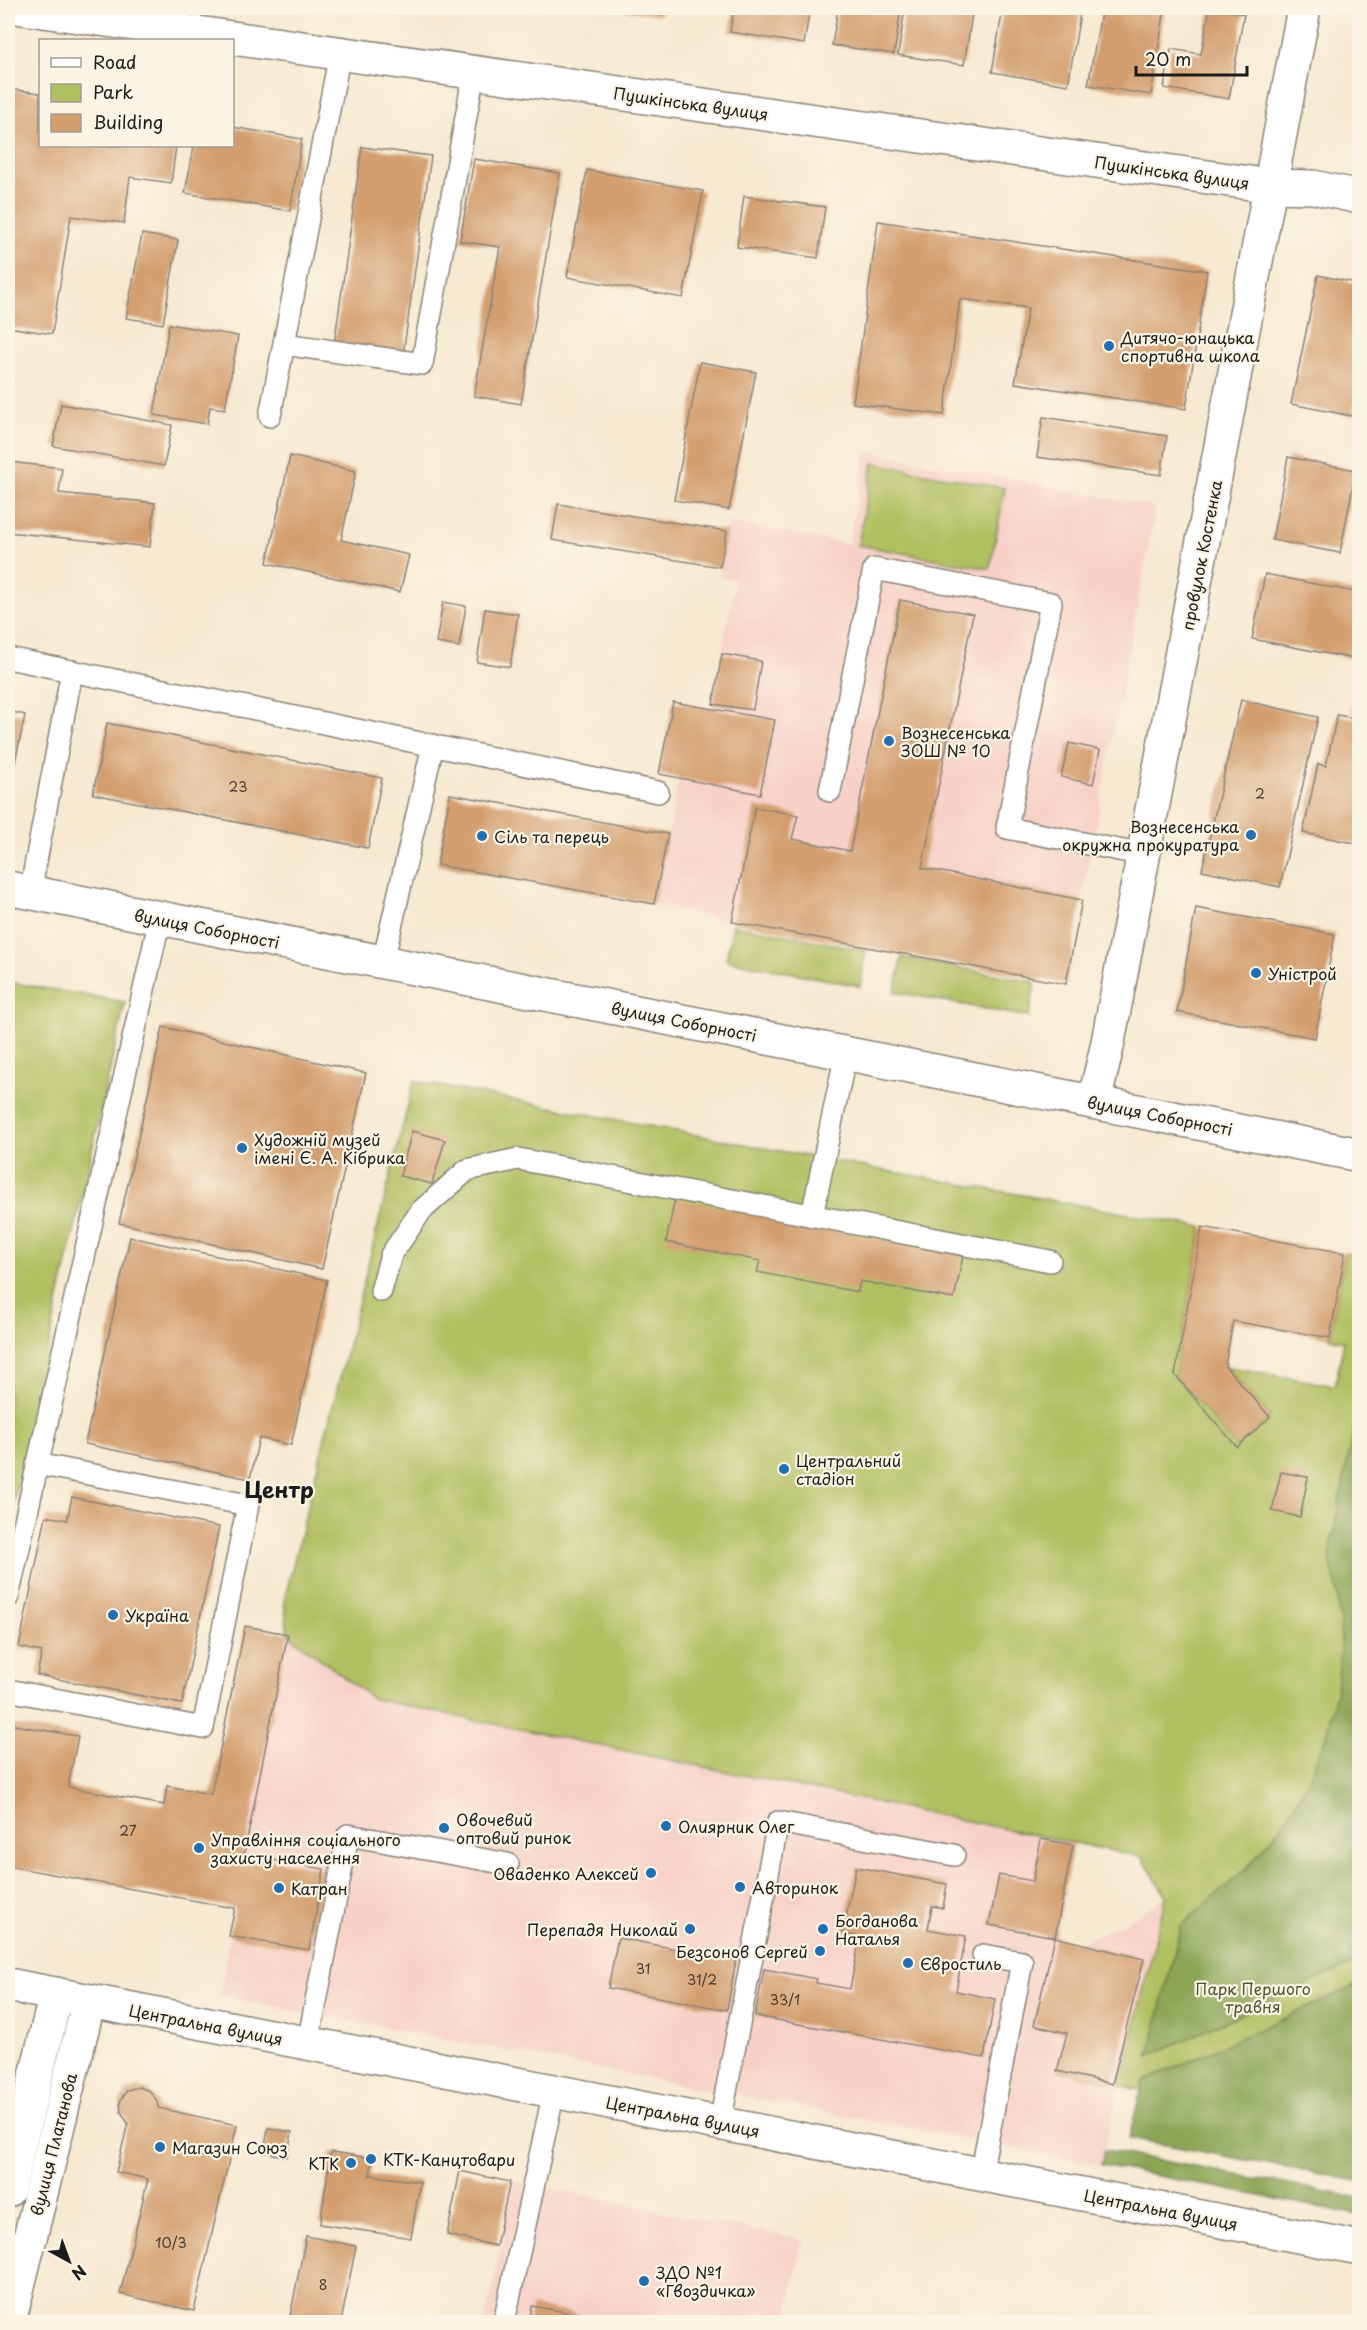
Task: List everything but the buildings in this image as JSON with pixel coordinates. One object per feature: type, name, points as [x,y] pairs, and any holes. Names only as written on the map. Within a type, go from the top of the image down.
[{"type":"street","name":"Пушкінська вулиця","points":[[22,8],[159,17],[340,53],[1271,186],[1313,187],[1359,197]]},
{"type":"street","name":"провулок Костенка","points":[[1094,1102],[1107,1047],[1144,855],[1304,8]]},
{"type":"street","name":"вулиця Соборності","points":[[19,891],[1359,1155]]},
{"type":"street","name":"Центральна вулиця","points":[[8,1985],[1359,2247]]},
{"type":"street","name":"вулиця Платанова","points":[[8,2190],[56,1994]]},
{"type":"street","name":"вулиця Платанова","points":[[9,2322],[89,2001]]},
{"type":"lane","points":[[270,416],[340,53]]},
{"type":"lane","points":[[284,344],[422,364],[474,72]]},
{"type":"lane","points":[[830,792],[874,569],[1051,603],[1007,828],[1144,855]]},
{"type":"lane","points":[[8,658],[658,792]]},
{"type":"lane","points":[[19,891],[72,671]]},
{"type":"lane","points":[[383,962],[433,745]]},
{"type":"lane","points":[[8,1598],[160,918]]},
{"type":"lane","points":[[812,1216],[846,1053]]},
{"type":"lane","points":[[381,1291],[391,1255],[421,1211],[467,1170],[518,1159],[1050,1261]]},
{"type":"lane","points":[[8,1690],[203,1728],[248,1505],[37,1464]]},
{"type":"lane","points":[[720,2123],[777,1822],[954,1855]]},
{"type":"lane","points":[[308,2043],[348,1835],[508,1864]]},
{"type":"lane","points":[[981,2174],[1022,1962],[983,1955]]},
{"type":"lane","points":[[504,2322],[554,2091]]},
{"type":"shaded area","name":"Вознесенська ЗОШ № 10","points":[[865,451],[1156,507],[1066,984],[732,922],[654,904],[679,778],[659,774],[673,702],[712,708],[735,580],[719,577],[728,522],[849,544]]},
{"type":"shaded area","points":[[1358,662],[1360,662],[1359,716],[1348,714]]},
{"type":"shaded area","points":[[288,1634],[374,1699],[1073,1843],[1056,1938],[1080,1942],[1125,1923],[1167,1896],[1101,2165],[219,1996],[254,1802]]},
{"type":"shaded area","name":"ЗДО №1 «Гвоздичка»","points":[[514,2181],[803,2240],[786,2322],[485,2322]]},
{"type":"green space","points":[[873,463],[1005,488],[990,569],[858,545]]},
{"type":"green space","points":[[733,925],[866,950],[860,986],[726,960]]},
{"type":"green space","points":[[902,957],[1035,982],[1029,1017],[895,992]]},
{"type":"green space","points":[[8,982],[125,1002],[8,1528]]},
{"type":"green space","name":"Центральний стадіон","points":[[414,1081],[854,1165],[1202,1227],[1175,1375],[1237,1447],[1270,1417],[1225,1366],[1335,1386],[1344,1341],[1330,1338],[1345,1253],[1359,1256],[1359,2130],[1120,2086],[1166,1896],[1142,1857],[373,1699],[288,1634],[284,1601]]},
{"type":"green space","name":"Парк Першого травня","points":[[1359,1401],[1359,1961],[1149,2056],[1181,1926],[1246,1869],[1279,1830],[1306,1786],[1325,1739],[1337,1690],[1341,1638],[1337,1588],[1329,1557]]},
{"type":"green space","points":[[1359,1984],[1359,2181],[1129,2138],[1143,2082]]},
{"type":"green space","points":[[1104,2150],[1359,2198],[1359,2215],[1101,2165]]},
{"type":"place","name":"Дитячо-юнацька спортивна школа","points":[[1109,346]]},
{"type":"place","name":"Вознесенська ЗОШ № 10","points":[[889,741]]},
{"type":"place","name":"Вознесенська окружна прокуратура","points":[[1251,835]]},
{"type":"place","name":"Сіль та перець","points":[[482,836]]},
{"type":"place","name":"Уністрой","points":[[1256,973]]},
{"type":"place","name":"Художній музей імені Є. А. Кібрика","points":[[242,1148]]},
{"type":"place","name":"Центральний стадіон","points":[[784,1469]]},
{"type":"place","name":"Україна","points":[[113,1615]]},
{"type":"place","name":"Олиярник Олег","points":[[666,1826]]},
{"type":"place","name":"Овочевий оптовий ринок","points":[[444,1828]]},
{"type":"place","name":"Управління соціального захисту населення","points":[[199,1848]]},
{"type":"place","name":"Оваденко Алексей","points":[[651,1873]]},
{"type":"place","name":"Авторинок","points":[[740,1887]]},
{"type":"place","name":"Катран","points":[[279,1888]]},
{"type":"place","name":"Перепадя Николай","points":[[690,1929]]},
{"type":"place","name":"Богданова Наталья","points":[[823,1929]]},
{"type":"place","name":"Безсонов Сергей","points":[[820,1951]]},
{"type":"place","name":"Євростиль","points":[[908,1963]]},
{"type":"place","name":"Магазин Союз","points":[[160,2147]]},
{"type":"place","name":"КТК-Канцтовари","points":[[371,2159]]},
{"type":"place","name":"КТК","points":[[351,2163]]},
{"type":"place","name":"ЗДО №1 «Гвоздичка»","points":[[644,2281]]},
{"type":"district","name":"Центр","points":[[279,1488]]}]
